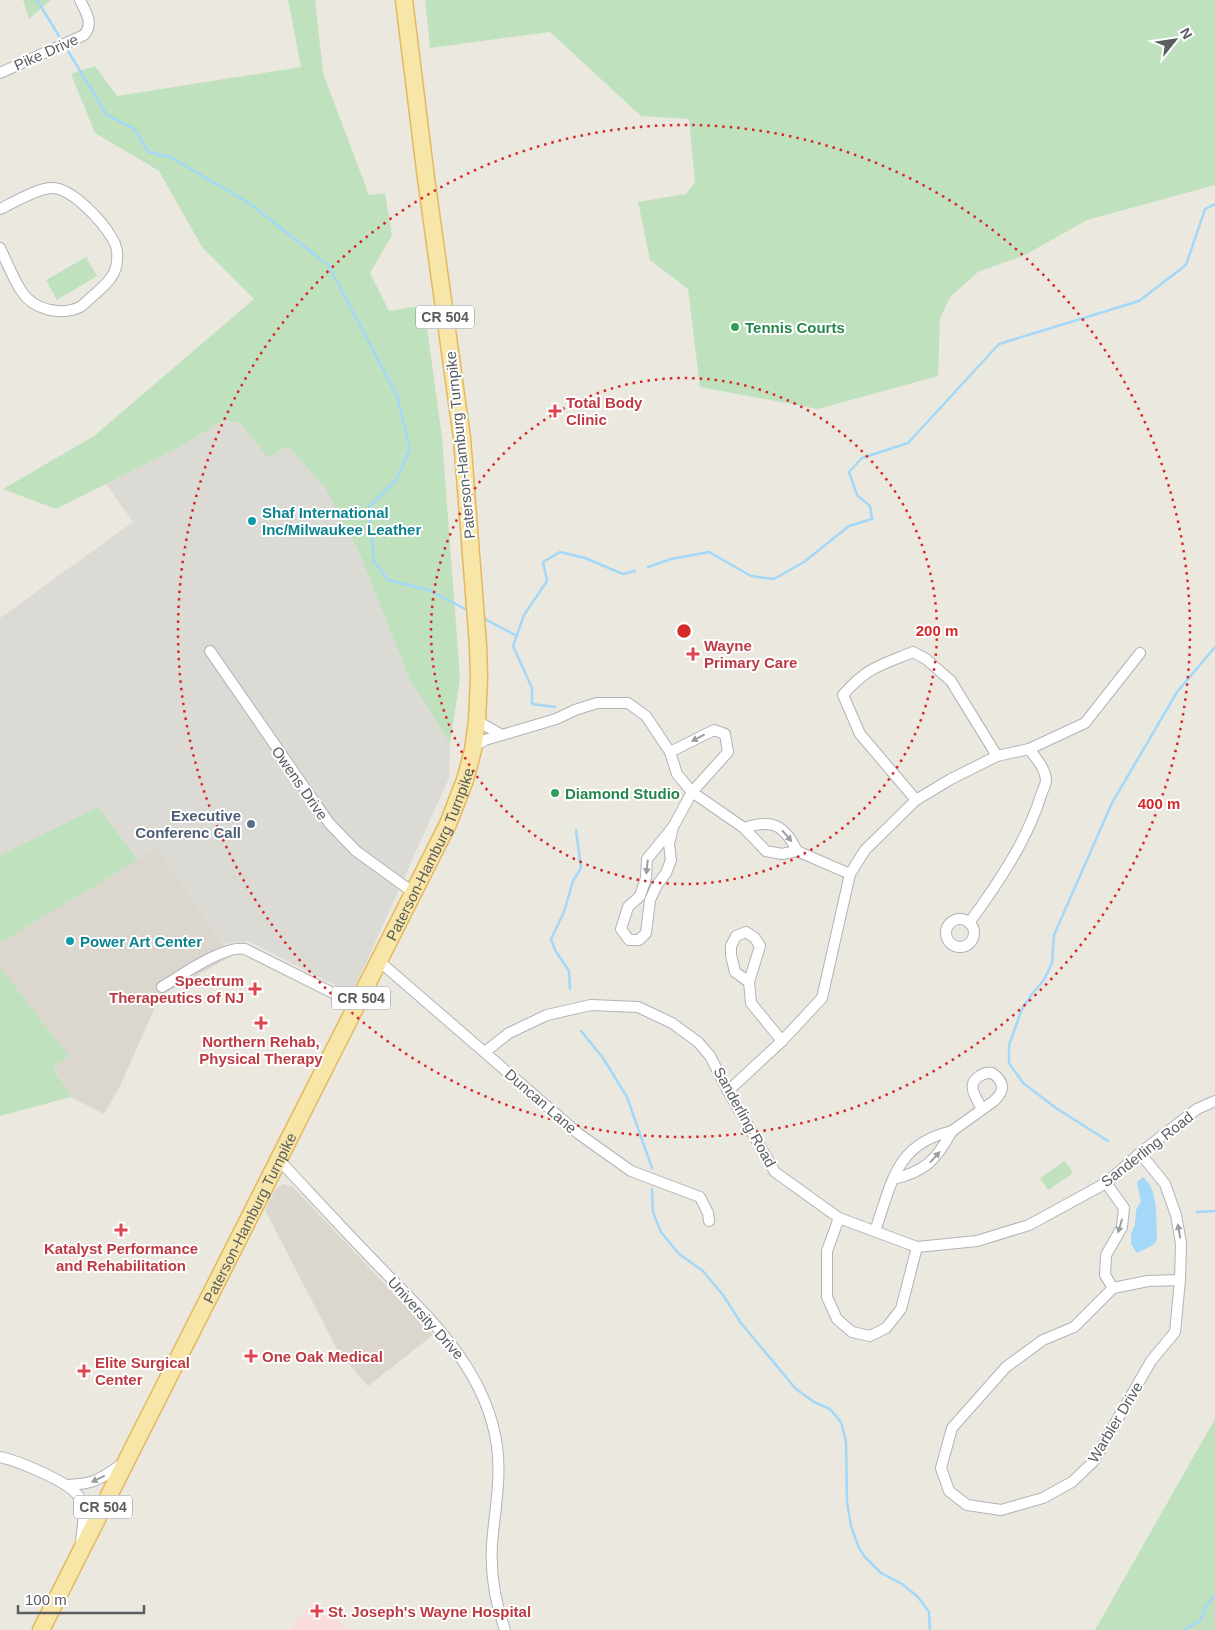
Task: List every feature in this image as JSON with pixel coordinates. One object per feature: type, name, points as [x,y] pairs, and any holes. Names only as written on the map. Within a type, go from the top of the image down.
[{"type":"main road","name":"Paterson-Hamburg Turnpike","points":[[41,1630],[414,893],[454,811],[474,746],[479,678],[476,614],[458,409],[404,0]]},
{"type":"street","name":"Pike Drive","points":[[0,73],[84,35],[88,28],[89,20],[80,0]]},
{"type":"street","points":[[0,209],[41,190],[52,188],[64,190],[78,198],[113,239],[117,262],[113,275],[81,306],[68,311],[49,310],[31,302],[23,292],[0,248]]},
{"type":"street","name":"Owens Drive","points":[[210,650],[328,823],[356,851],[414,893]]},
{"type":"street","points":[[916,800],[860,734],[849,713],[843,695],[855,681],[870,669],[912,652],[926,659],[952,681],[997,756]]},
{"type":"street","points":[[728,1091],[782,1041],[822,998],[850,874],[864,850],[916,800],[997,756],[1030,749],[1085,723],[1140,653]]},
{"type":"street","points":[[474,746],[480,742],[556,719],[597,703],[628,703],[646,716],[670,752],[678,774],[692,792],[744,828],[766,851],[782,854],[797,851],[850,874]]},
{"type":"street","points":[[477,721],[502,735]]},
{"type":"street","points":[[670,752],[714,730],[725,734],[728,752],[692,792],[673,827],[647,859],[646,878],[640,896],[628,907],[623,919],[621,929],[628,940],[639,940],[646,933],[650,900],[666,873],[671,860],[669,844],[673,827]]},
{"type":"street","points":[[969,923],[987,899],[1036,811],[1046,780],[1040,762],[1030,749]]},
{"type":"street","points":[[744,828],[759,823],[777,825],[790,836],[797,851]]},
{"type":"street","points":[[643,887],[654,891]]},
{"type":"street","points":[[162,987],[224,951],[238,948],[245,949],[358,1005]]},
{"type":"street","name":"Duncan Lane","points":[[379,961],[579,1134],[608,1156],[631,1171],[700,1197],[708,1213],[709,1221]]},
{"type":"street","points":[[749,982],[751,1003],[782,1041]]},
{"type":"street","name":"Sanderling Road","points":[[485,1052],[510,1033],[547,1015],[591,1005],[638,1007],[672,1023],[698,1042],[710,1056],[775,1172],[839,1218],[917,1247],[977,1241],[1029,1225],[1106,1184],[1140,1153],[1196,1109],[1215,1101]]},
{"type":"street","points":[[875,1231],[894,1179],[907,1154],[917,1145],[937,1134],[952,1131],[982,1109]]},
{"type":"street","points":[[894,1179],[913,1174],[932,1161],[945,1145],[952,1131]]},
{"type":"street","name":"Warbler Drive","points":[[1114,1288],[1074,1327],[1044,1340],[1006,1367],[952,1428],[941,1468],[949,1491],[967,1505],[1001,1510],[1043,1498],[1072,1482],[1094,1462],[1151,1361],[1175,1332],[1181,1243],[1176,1215],[1165,1184],[1140,1153]]},
{"type":"street","name":"University Drive","points":[[279,1160],[442,1332],[468,1368],[478,1387],[493,1426],[497,1446],[499,1480],[492,1560],[495,1596],[505,1630]]},
{"type":"street","points":[[1106,1184],[1124,1208],[1122,1227],[1106,1255],[1105,1275],[1114,1288],[1148,1281],[1180,1280]]},
{"type":"street","points":[[839,1218],[827,1251],[827,1297],[837,1319],[852,1332],[870,1336],[886,1328],[901,1309],[917,1247]]},
{"type":"street","points":[[0,1457],[14,1460],[66,1485],[81,1500],[83,1517],[80,1552]]},
{"type":"street","points":[[66,1485],[88,1484],[101,1479],[126,1462]]},
{"type":"shaded area","points":[[224,420],[241,424],[268,458],[288,446],[325,488],[358,550],[409,678],[450,744],[449,778],[352,994],[248,941],[224,944],[156,847],[138,860],[98,807],[0,855],[0,618],[133,522],[106,484],[178,448]]},
{"type":"shaded area","points":[[156,847],[232,956],[160,996],[120,1086],[104,1114],[71,1097],[53,1066],[69,1056],[0,967],[0,943],[138,860]]},
{"type":"shaded area","points":[[284,1184],[293,1187],[433,1335],[368,1386],[339,1353],[265,1210],[276,1188]]},
{"type":"shaded area","name":"St. Joseph's Wayne Hospital","points":[[315,1600],[342,1623],[349,1630],[289,1630]]},
{"type":"green space","points":[[23,0],[51,0],[29,19]]},
{"type":"green space","points":[[288,0],[315,0],[323,73],[369,195],[385,193],[392,235],[370,273],[389,311],[424,305],[442,438],[460,678],[450,744],[409,678],[358,550],[325,488],[288,446],[268,458],[241,424],[224,420],[178,448],[56,509],[3,489],[94,436],[254,299],[202,247],[159,171],[95,133],[71,74],[95,66],[117,96],[301,67]]},
{"type":"green space","points":[[425,0],[1215,0],[1215,185],[1087,220],[1025,255],[978,272],[950,297],[940,318],[938,376],[818,409],[700,387],[688,289],[650,260],[638,202],[686,194],[695,182],[689,119],[641,116],[550,32],[430,48]]},
{"type":"green space","points":[[86,257],[97,276],[57,300],[46,280]]},
{"type":"green space","points":[[98,807],[138,860],[0,943],[0,855]]},
{"type":"green space","points":[[0,967],[69,1056],[53,1067],[71,1097],[0,1116]]},
{"type":"green space","points":[[1065,1161],[1073,1173],[1048,1190],[1040,1178]]},
{"type":"green space","points":[[1215,1419],[1215,1630],[1095,1630]]},
{"type":"water","points":[[1143,1177],[1152,1189],[1154,1197],[1157,1240],[1153,1245],[1137,1253],[1131,1244],[1131,1234],[1135,1225],[1136,1210],[1141,1202],[1137,1182]]},
{"type":"waterway","points":[[37,0],[59,36]]},
{"type":"waterway","points":[[68,51],[107,115],[135,129],[148,152],[170,157],[249,203],[329,266],[397,396],[410,449],[396,480],[369,507],[374,561],[388,580],[429,590],[469,611]]},
{"type":"waterway","points":[[648,567],[671,559],[709,552],[751,576],[774,579],[804,562],[849,526],[872,519],[870,506],[857,495],[849,472],[862,458],[908,443],[999,344],[1139,301],[1186,265],[1205,209],[1215,204]]},
{"type":"waterway","points":[[555,707],[532,704],[532,688],[513,646],[524,615],[547,581],[543,562],[560,552],[585,558],[623,574],[635,571]]},
{"type":"waterway","points":[[483,618],[517,636]]},
{"type":"waterway","points":[[1108,1141],[1056,1108],[1023,1083],[1009,1063],[1009,1045],[1022,1009],[1044,980],[1052,963],[1054,935],[1112,803],[1177,692],[1215,647]]},
{"type":"waterway","points":[[570,989],[569,971],[555,950],[551,939],[564,912],[573,881],[581,868],[576,830]]},
{"type":"waterway","points":[[581,1031],[603,1058],[627,1097],[652,1168]]},
{"type":"waterway","points":[[652,1189],[653,1212],[661,1232],[679,1254],[703,1271],[723,1295],[741,1323],[796,1389],[814,1402],[830,1409],[841,1422],[846,1442],[847,1502],[851,1526],[859,1548],[881,1573],[902,1584],[918,1597],[929,1612],[930,1630]]},
{"type":"waterway","points":[[1197,1212],[1215,1211]]},
{"type":"waterway","points":[[1184,1630],[1201,1620],[1205,1607],[1215,1596]]},
{"type":"place","name":"Tennis Courts","points":[[735,327]]},
{"type":"place","name":"Total Body Clinic","points":[[555,411]]},
{"type":"place","name":"Shaf International Inc/Milwaukee Leather","points":[[252,521]]},
{"type":"place","name":"Wayne Primary Care","points":[[693,654]]},
{"type":"place","name":"Diamond Studio","points":[[555,793]]},
{"type":"place","name":"Executive Conferenc Call","points":[[251,824]]},
{"type":"place","name":"Power Art Center","points":[[70,941]]},
{"type":"place","name":"Spectrum Therapeutics of NJ","points":[[255,989]]},
{"type":"place","name":"Northern Rehab, Physical Therapy","points":[[261,1023]]},
{"type":"place","name":"Katalyst Performance and Rehabilitation","points":[[121,1230]]},
{"type":"place","name":"One Oak Medical","points":[[251,1356]]},
{"type":"place","name":"Elite Surgical Center","points":[[84,1371]]},
{"type":"place","name":"St. Joseph's Wayne Hospital","points":[[317,1611]]}]
